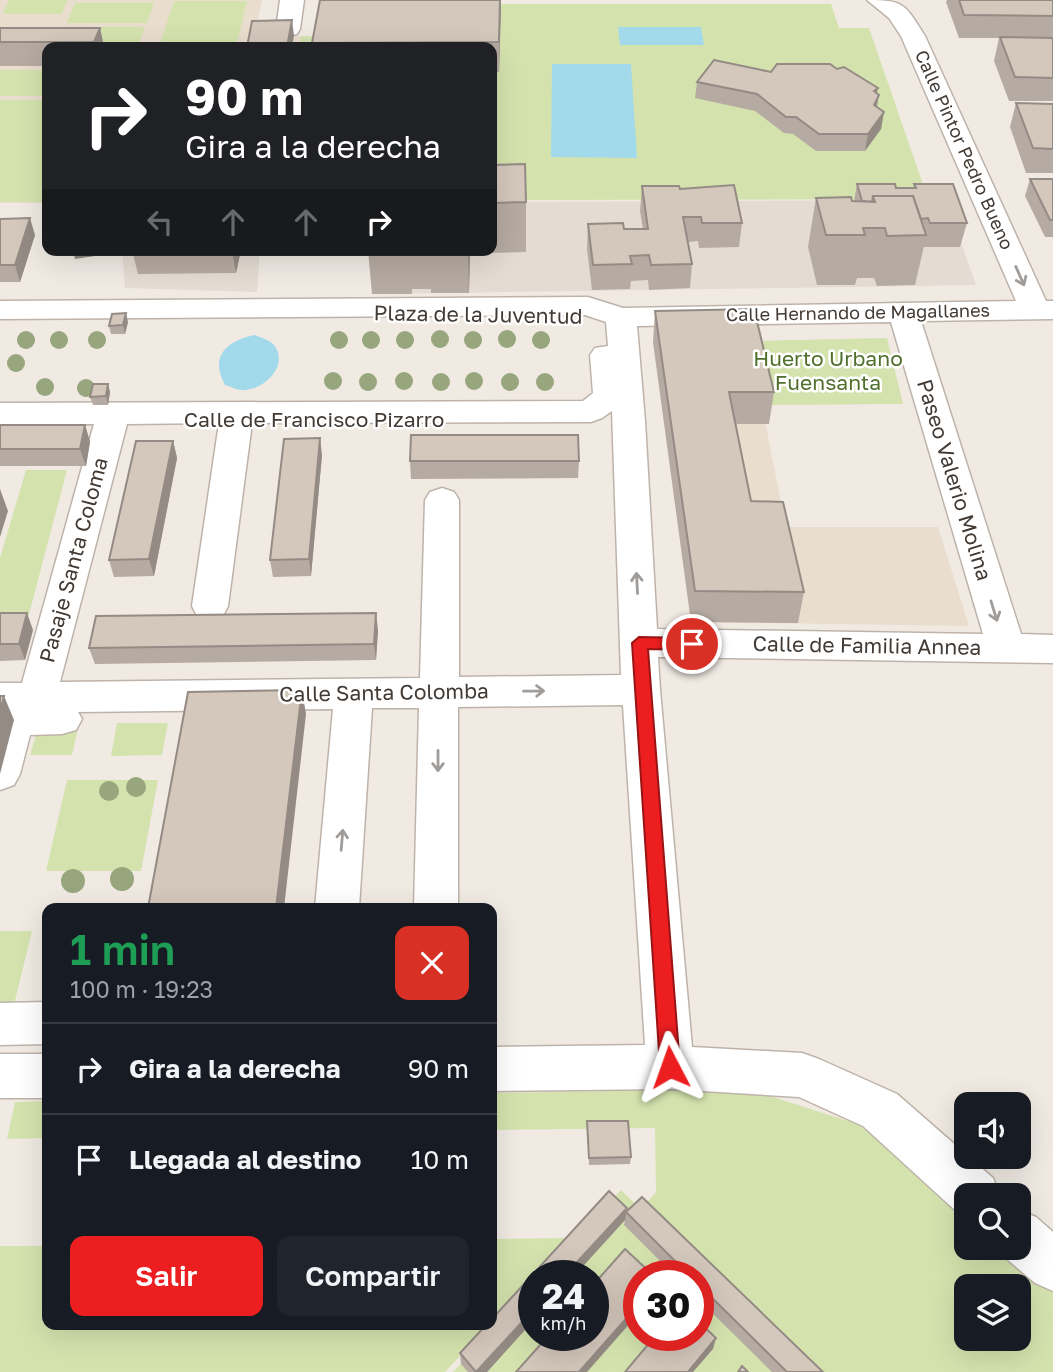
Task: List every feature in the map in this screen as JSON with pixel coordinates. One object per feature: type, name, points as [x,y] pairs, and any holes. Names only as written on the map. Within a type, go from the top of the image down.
[{"type":"street","points":[[288,29],[292,0]]},
{"type":"street","name":"Calle Pintor Pedro Bueno","points":[[894,4],[913,36],[1044,310]]},
{"type":"street","name":"Plaza de la Juventud","points":[[0,310],[588,306],[621,317]]},
{"type":"street","name":"Calle Hernando de Magallanes","points":[[621,317],[1044,310]]},
{"type":"street","name":"Plaza de la Juventud","points":[[0,328],[19,317],[583,311],[603,321],[609,397],[591,411],[0,414]]},
{"type":"street","name":"Paseo Valerio Molina","points":[[903,312],[1006,648]]},
{"type":"street","points":[[621,317],[629,421],[641,690],[670,1067]]},
{"type":"street","points":[[210,606],[236,419]]},
{"type":"street","name":"Calle de Francisco Pizarro","points":[[0,421],[629,421]]},
{"type":"street","name":"Pasaje Santa Coloma","points":[[18,698],[40,624],[111,422]]},
{"type":"street","points":[[436,903],[442,500]]},
{"type":"street","name":"Calle de Familia Annea","points":[[639,643],[1053,649]]},
{"type":"street","name":"Calle Santa Colomba","points":[[18,698],[641,690]]},
{"type":"street","points":[[337,903],[354,693]]},
{"type":"street","points":[[0,774],[15,720],[194,716],[192,729]]},
{"type":"street","points":[[0,1024],[42,1023]]},
{"type":"street","points":[[497,1069],[670,1067],[802,1075],[880,1110],[962,1183]]},
{"type":"street","points":[[0,1076],[42,1076]]},
{"type":"street","points":[[1031,1246],[1053,1265]]},
{"type":"shaded area","points":[[0,0],[262,0],[254,35],[301,36],[300,42],[42,42],[42,203],[0,203]]},
{"type":"shaded area","points":[[946,200],[976,285],[372,294],[376,256],[497,256],[497,202]]},
{"type":"shaded area","points":[[122,256],[260,256],[257,292],[125,288]]},
{"type":"shaded area","points":[[749,341],[786,527],[938,527],[969,626],[691,622],[653,342]]},
{"type":"green space","points":[[9,0],[67,0],[62,14],[3,14]]},
{"type":"green space","points":[[174,1],[247,1],[237,42],[161,42]]},
{"type":"green space","points":[[75,3],[154,3],[147,23],[67,23]]},
{"type":"green space","points":[[346,4],[831,4],[839,28],[869,28],[928,199],[497,200],[497,42],[300,42],[301,36],[322,37]]},
{"type":"green space","points":[[64,27],[145,27],[139,42],[58,42]]},
{"type":"green space","points":[[0,70],[42,70],[42,96],[0,96]]},
{"type":"green space","points":[[0,100],[42,100],[42,202],[0,202]]},
{"type":"green space","name":"Huerto Urbano Fuensanta","points":[[887,338],[903,404],[767,405],[753,341]]},
{"type":"green space","points":[[26,470],[67,470],[28,618],[0,619],[0,558]]},
{"type":"green space","points":[[117,723],[168,723],[162,755],[111,756]]},
{"type":"green space","points":[[39,724],[79,724],[72,755],[30,755]]},
{"type":"green space","points":[[67,780],[158,780],[141,871],[46,871]]},
{"type":"green space","points":[[0,931],[32,931],[12,1013],[0,1013]]},
{"type":"green space","points":[[671,1090],[767,1095],[857,1124],[939,1180],[954,1194],[954,1260],[1024,1260],[1053,1287],[1053,1372],[817,1372],[714,1272],[714,1260],[702,1260],[645,1205],[656,1192],[655,1128],[497,1130],[497,1093]]},
{"type":"green space","points":[[42,1101],[42,1138],[7,1139],[15,1102]]},
{"type":"green space","points":[[621,1190],[693,1260],[623,1260],[623,1351],[714,1351],[714,1281],[807,1372],[453,1372],[492,1330],[497,1330],[497,1325],[518,1302],[518,1351],[609,1351],[609,1260],[557,1260]]},
{"type":"green space","points":[[568,1238],[548,1260],[518,1260],[518,1293],[497,1316],[497,1239]]},
{"type":"green space","points":[[0,1246],[42,1246],[42,1330],[484,1330],[445,1372],[0,1372]]},
{"type":"water","points":[[618,27],[701,27],[704,45],[620,45]]},
{"type":"water","points":[[552,64],[631,64],[637,158],[551,157]]},
{"type":"water","points":[[254,335],[267,340],[277,350],[279,358],[275,372],[263,383],[248,390],[225,385],[219,366],[223,351],[236,341]]},
{"type":"building","points":[[320,0],[500,0],[499,42],[312,42]]},
{"type":"building","points":[[959,0],[1053,0],[1053,16],[964,15]]},
{"type":"building","points":[[292,20],[288,42],[248,42],[252,21]]},
{"type":"building","points":[[0,28],[100,28],[94,42],[0,42]]},
{"type":"building","points":[[1000,37],[1053,38],[1053,78],[1015,77]]},
{"type":"building","points":[[714,60],[771,72],[777,64],[830,64],[837,69],[844,67],[878,88],[874,91],[879,95],[874,105],[884,112],[868,134],[819,134],[796,117],[786,117],[757,94],[697,82]]},
{"type":"building","points":[[1016,103],[1053,104],[1053,149],[1033,148]]},
{"type":"building","points":[[525,164],[526,202],[497,203],[497,165]]},
{"type":"building","points":[[1030,179],[1053,179],[1053,220],[1050,220]]},
{"type":"building","points":[[857,184],[895,184],[896,188],[916,188],[914,184],[953,184],[967,223],[930,223],[928,218],[921,219],[913,196],[873,196],[872,202],[862,201]]},
{"type":"building","points":[[734,185],[742,223],[702,223],[701,217],[683,217],[692,264],[651,265],[649,255],[630,256],[632,264],[593,265],[588,224],[623,223],[624,229],[648,229],[642,186],[679,186],[680,189]]},
{"type":"building","points":[[873,196],[913,196],[926,235],[887,236],[885,228],[863,228],[865,235],[826,235],[816,198],[851,197],[852,201],[875,202]]},
{"type":"building","points":[[30,218],[15,265],[0,265],[0,219]]},
{"type":"building","points":[[754,309],[774,392],[729,392],[751,501],[783,502],[804,592],[695,591],[655,311]]},
{"type":"building","points":[[126,313],[123,325],[109,326],[112,314]]},
{"type":"building","points":[[93,384],[108,384],[106,396],[90,397]]},
{"type":"building","points":[[0,425],[85,425],[80,449],[0,449]]},
{"type":"building","points":[[411,435],[578,435],[579,461],[410,461]]},
{"type":"building","points":[[320,438],[309,559],[270,560],[284,439]]},
{"type":"building","points":[[136,441],[173,441],[149,559],[109,560]]},
{"type":"building","points":[[0,613],[27,613],[19,644],[0,644]]},
{"type":"building","points":[[376,613],[374,644],[89,648],[96,616]]},
{"type":"building","points":[[302,690],[277,903],[149,903],[188,692]]},
{"type":"building","points":[[0,696],[4,696],[0,712]]},
{"type":"building","points":[[587,1121],[628,1121],[631,1157],[589,1158]]},
{"type":"building","points":[[609,1191],[627,1208],[579,1260],[546,1260]]},
{"type":"building","points":[[642,1197],[707,1260],[674,1260],[626,1212]]},
{"type":"building","points":[[625,1249],[637,1260],[623,1260],[623,1322],[609,1338],[609,1267]]},
{"type":"building","points":[[714,1267],[823,1372],[787,1372],[714,1300]]},
{"type":"building","points":[[518,1291],[518,1326],[476,1372],[460,1353],[481,1330],[497,1330],[497,1314]]},
{"type":"building","points":[[535,1351],[598,1351],[579,1372],[516,1372]]},
{"type":"building","points":[[643,1351],[705,1351],[688,1372],[625,1372]]},
{"type":"route","points":[[670,1067],[639,643],[692,644]]}]
